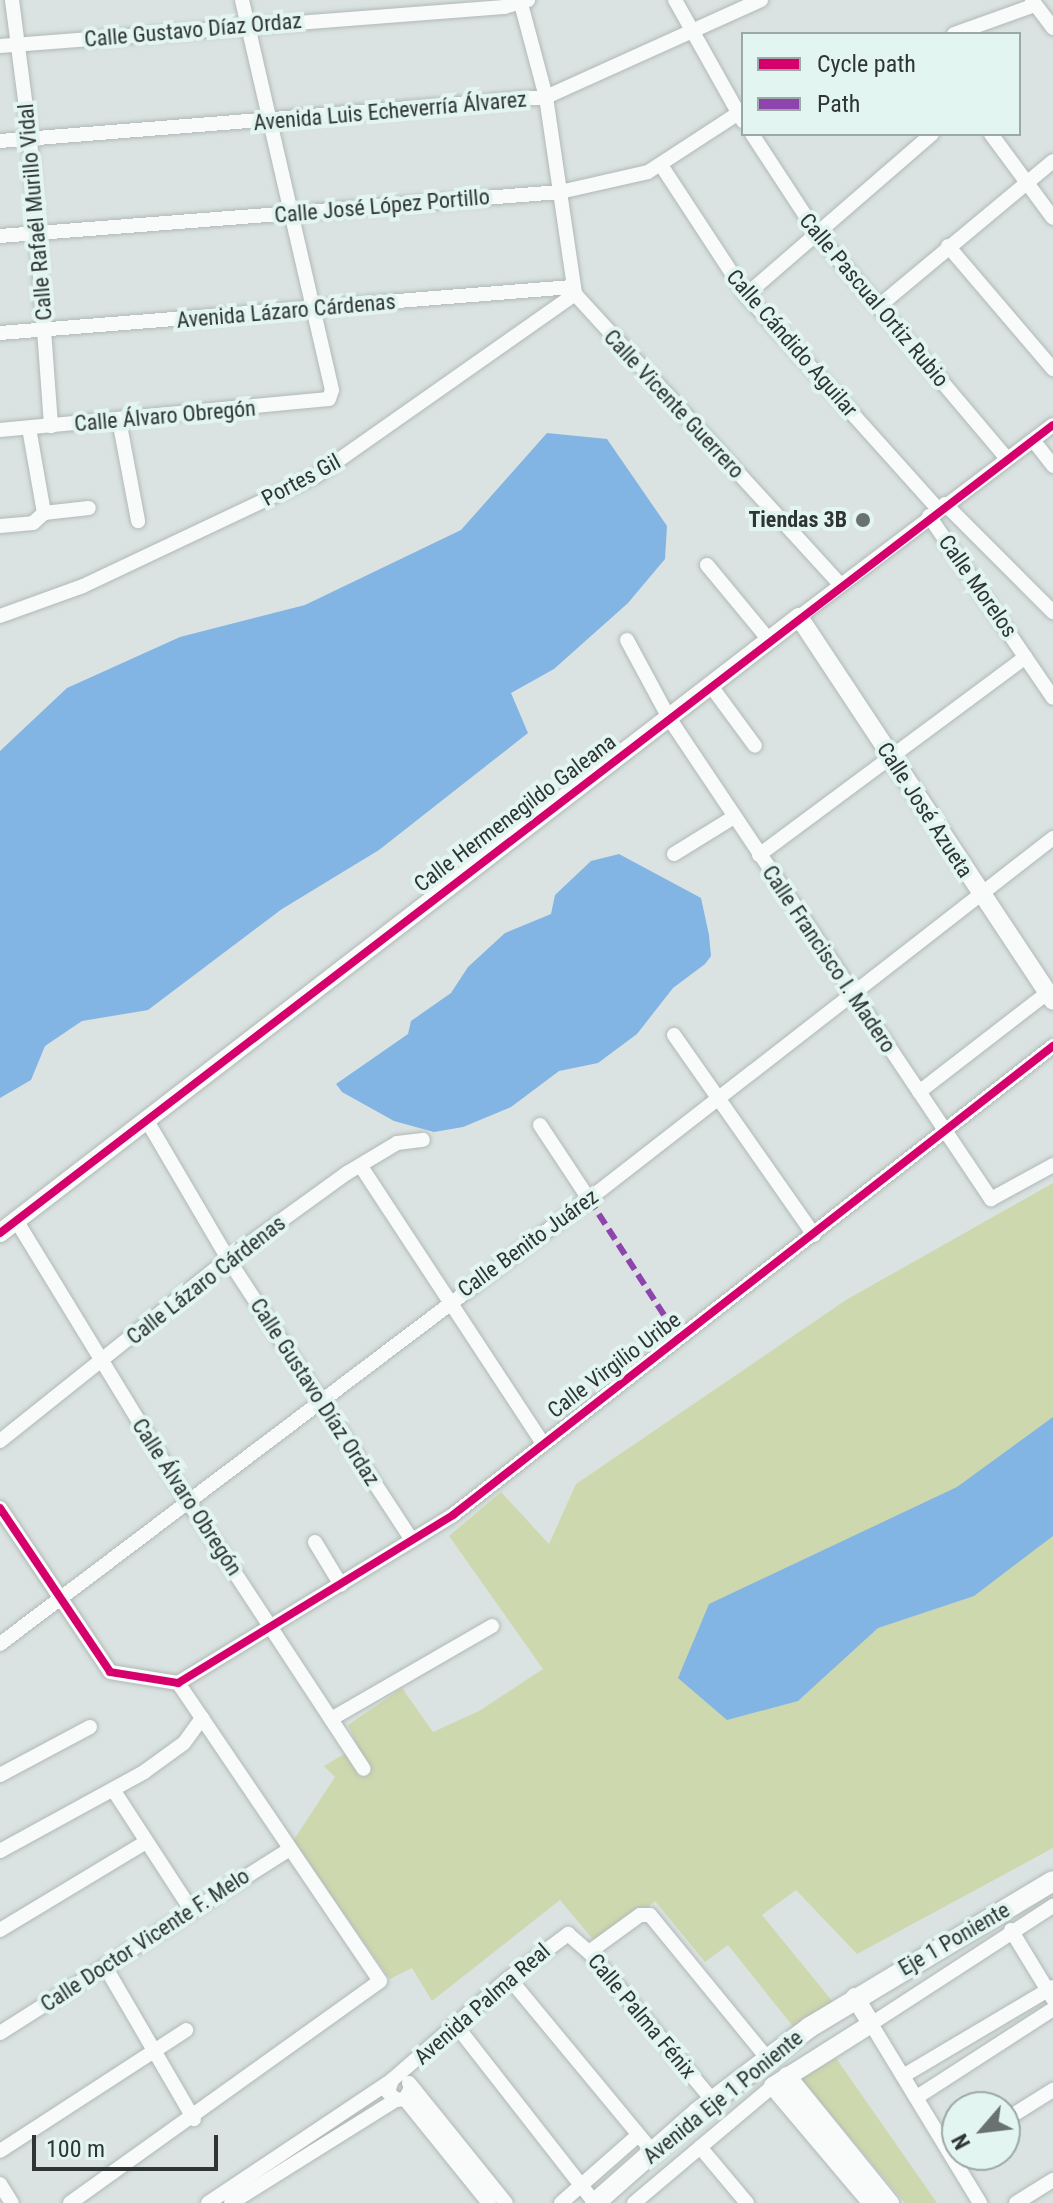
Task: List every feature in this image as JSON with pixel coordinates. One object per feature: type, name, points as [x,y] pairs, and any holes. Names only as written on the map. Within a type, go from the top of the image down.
[{"type":"main road","name":"Eje 1 Poniente","points":[[855,1997],[1053,1881]]},
{"type":"main road","name":"Avenida Eje 1 Poniente","points":[[595,2203],[767,2058],[855,1997]]},
{"type":"street","name":"Calle Rafaél Murillo Vidal","points":[[12,0],[21,45],[30,139],[51,426]]},
{"type":"street","points":[[242,0],[312,309]]},
{"type":"street","points":[[675,0],[741,115]]},
{"type":"street","name":"Avenida Luis Echeverría Álvarez","points":[[0,141],[270,122],[546,97],[690,28],[761,0]]},
{"type":"street","name":"Calle Gustavo Díaz Ordaz","points":[[0,46],[523,1]]},
{"type":"street","points":[[523,1],[546,97],[574,291]]},
{"type":"street","points":[[959,32],[1033,3],[1053,28]]},
{"type":"street","name":"Calle José López Portillo","points":[[0,236],[560,192],[661,165],[741,115]]},
{"type":"street","name":"Calle Pascual Ortiz Rubio","points":[[753,136],[818,235],[1007,459]]},
{"type":"street","points":[[746,295],[930,136]]},
{"type":"street","points":[[992,136],[1024,184],[1053,218]]},
{"type":"street","points":[[879,306],[1053,161]]},
{"type":"street","name":"Calle Cándido Aguilar","points":[[661,165],[746,295],[937,509]]},
{"type":"street","points":[[948,246],[1053,369]]},
{"type":"street","name":"Avenida Lázaro Cárdenas","points":[[0,333],[574,291]]},
{"type":"street","name":"Calle Vicente Guerrero","points":[[574,291],[840,584]]},
{"type":"street","name":"Portes Gil","points":[[0,616],[83,586],[316,476],[574,291]]},
{"type":"street","name":"Calle Álvaro Obregón","points":[[0,430],[329,399],[312,309]]},
{"type":"street","points":[[119,420],[138,521]]},
{"type":"street","name":"Calle Hermenegildo Galeana","points":[[0,1233],[937,509],[1053,425]]},
{"type":"street","points":[[29,428],[43,517]]},
{"type":"street","points":[[1033,440],[1053,466]]},
{"type":"street","points":[[0,526],[89,508]]},
{"type":"street","points":[[937,509],[1053,612]]},
{"type":"street","name":"Calle Morelos","points":[[937,509],[1053,698]]},
{"type":"street","points":[[707,565],[769,640]]},
{"type":"street","name":"Calle José Azueta","points":[[799,617],[1050,997]]},
{"type":"street","name":"Calle Francisco I. Madero","points":[[627,640],[669,718],[851,996],[991,1199],[1053,1165]]},
{"type":"street","points":[[759,855],[1026,657]]},
{"type":"street","points":[[711,686],[755,746]]},
{"type":"street","points":[[674,854],[734,817]]},
{"type":"street","name":"Calle Benito Juárez","points":[[0,1644],[320,1403],[449,1301],[589,1199],[1053,838]]},
{"type":"street","points":[[919,1092],[1050,997]]},
{"type":"street","points":[[674,1035],[814,1235]]},
{"type":"street","name":"Calle Virgilio Uribe","points":[[178,1683],[273,1629],[453,1515],[542,1442],[947,1132],[1053,1046]]},
{"type":"street","name":"Calle Gustavo Díaz Ordaz","points":[[146,1119],[228,1259],[412,1540]]},
{"type":"street","points":[[540,1125],[589,1199]]},
{"type":"street","name":"Calle Lázaro Cárdenas","points":[[0,1441],[102,1364],[228,1259],[347,1173],[362,1168],[397,1143],[423,1140]]},
{"type":"street","points":[[362,1168],[542,1442]]},
{"type":"street","name":"Calle Álvaro Obregón","points":[[16,1220],[189,1503],[364,1769]]},
{"type":"street","points":[[0,1508],[57,1599],[110,1672],[178,1683],[380,1981],[194,2119],[70,2203]]},
{"type":"street","points":[[315,1542],[341,1585]]},
{"type":"street","points":[[331,1719],[492,1626]]},
{"type":"street","points":[[0,1851],[114,1791],[184,1743],[202,1718]]},
{"type":"street","points":[[0,1775],[90,1727]]},
{"type":"street","points":[[114,1791],[190,1908]]},
{"type":"street","points":[[0,1930],[146,1842]]},
{"type":"street","name":"Calle Doctor Vicente F. Melo","points":[[0,2033],[106,1968],[190,1908],[290,1849]]},
{"type":"street","points":[[780,2081],[1011,1930],[1053,1906]]},
{"type":"street","points":[[589,1952],[640,1915],[650,1915],[767,2058]]},
{"type":"street","points":[[903,2076],[1051,1992],[1011,1930]]},
{"type":"street","name":"Calle Palma Fénix","points":[[568,1934],[589,1952],[713,2101]]},
{"type":"street","name":"Avenida Palma Real","points":[[208,2203],[231,2198],[395,2079],[509,1978],[568,1934]]},
{"type":"street","points":[[106,1968],[194,2119]]},
{"type":"street","points":[[509,1978],[653,2152]]},
{"type":"street","points":[[855,1997],[941,2133]]},
{"type":"street","points":[[917,2097],[1053,2009]]},
{"type":"street","points":[[455,2024],[595,2203]]},
{"type":"street","points":[[0,2151],[186,2030]]},
{"type":"street","points":[[395,2079],[404,2096],[489,2203]]},
{"type":"street","points":[[395,2079],[388,2092],[404,2096],[506,2203]]},
{"type":"street","points":[[780,2081],[872,2203]]},
{"type":"street","points":[[780,2081],[890,2203]]},
{"type":"street","name":"Avenida Eje 1 Poniente","points":[[643,2200],[700,2147],[780,2081]]},
{"type":"street","points":[[1021,2110],[1053,2090]]},
{"type":"street","points":[[231,2198],[404,2096]]},
{"type":"street","name":"Avenida Eje 1 Poniente","points":[[561,2203],[638,2135]]},
{"type":"street","points":[[700,2147],[747,2203]]},
{"type":"street","points":[[964,2171],[980,2203]]},
{"type":"street","points":[[1016,2203],[1053,2180]]},
{"type":"street","points":[[0,2184],[12,2203]]},
{"type":"green space","points":[[1053,1183],[1053,1848],[857,1954],[796,1890],[762,1915],[833,2002],[795,2029],[728,1945],[705,1962],[655,1901],[600,1948],[560,1900],[432,2001],[412,1968],[390,1979],[293,1841],[335,1777],[324,1766],[358,1746],[348,1725],[402,1688],[433,1732],[479,1711],[543,1669],[449,1536],[501,1492],[549,1544],[576,1484],[846,1300]]},
{"type":"green space","points":[[836,2058],[937,2203],[905,2203],[801,2079]]},
{"type":"water","points":[[547,433],[607,439],[667,526],[665,559],[628,603],[554,669],[511,693],[528,733],[379,850],[282,909],[148,1010],[82,1021],[45,1046],[31,1080],[0,1098],[0,751],[67,688],[180,637],[305,605],[461,530]]},
{"type":"water","points":[[619,854],[701,898],[709,935],[711,956],[673,988],[637,1034],[598,1063],[559,1071],[511,1107],[463,1127],[434,1132],[394,1121],[342,1092],[336,1084],[408,1034],[411,1021],[451,993],[468,967],[505,933],[551,914],[555,895],[591,861]]},
{"type":"water","points":[[1053,1417],[1053,1536],[974,1596],[878,1628],[798,1701],[727,1720],[678,1678],[709,1604],[957,1487]]},
{"type":"marked path","points":[[589,1199],[679,1338]]},
{"type":"cycle path","points":[[0,1233],[1053,425]]},
{"type":"cycle path","points":[[0,1508],[110,1672],[178,1683],[453,1515],[1053,1046]]},
{"type":"place","name":"Tiendas 3B","points":[[863,520]]}]
